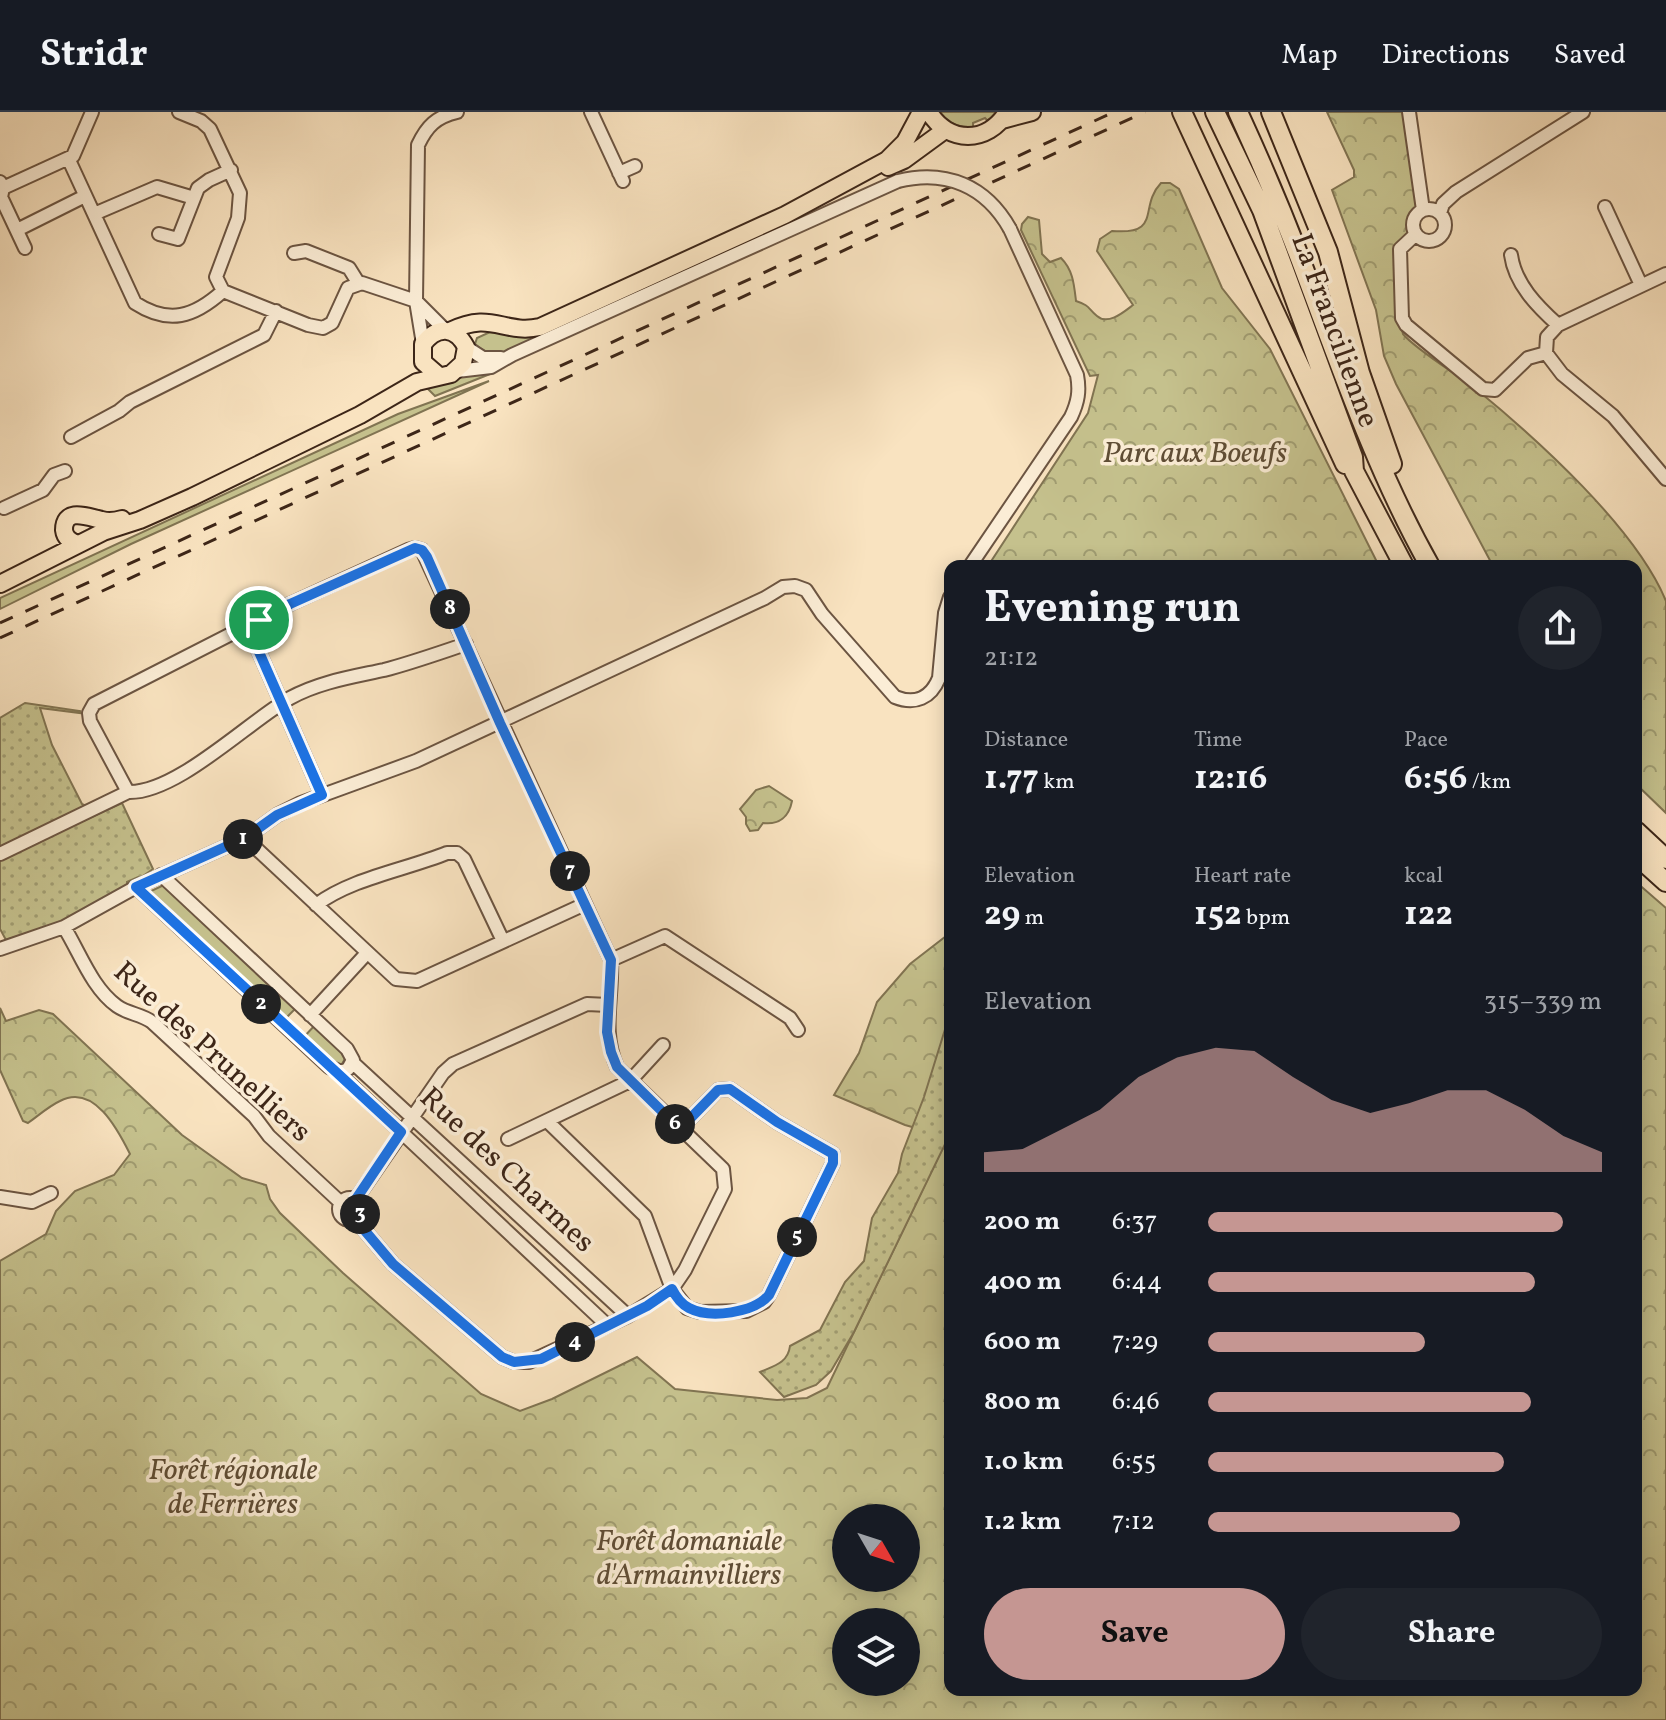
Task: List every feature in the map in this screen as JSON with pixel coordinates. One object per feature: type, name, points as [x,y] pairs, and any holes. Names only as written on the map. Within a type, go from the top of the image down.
[{"type":"highway","points":[[1182,112],[1343,462],[1354,471]]},
{"type":"highway","name":"La Francilienne","points":[[1238,112],[1269,181],[1390,489],[1427,560]]},
{"type":"highway","name":"La Francilienne","points":[[1216,114],[1262,210],[1353,457],[1354,471],[1401,560]]},
{"type":"highway","points":[[1274,118],[1328,252],[1360,373],[1394,472],[1390,489]]},
{"type":"highway","points":[[1642,837],[1666,859]]},
{"type":"highway","points":[[1642,860],[1666,882]]},
{"type":"main road","points":[[392,396],[433,333],[478,321],[526,329],[540,327],[785,215],[839,187],[895,154],[917,124],[921,112]]},
{"type":"main road","points":[[929,112],[945,130],[960,136],[975,136],[990,131],[1005,116],[1032,112]]},
{"type":"main road","points":[[839,187],[904,160],[945,130]]},
{"type":"main road","points":[[0,584],[34,569],[78,539],[179,503],[360,415],[417,382],[457,371],[463,363],[465,344],[484,327],[505,325]]},
{"type":"main road","points":[[448,330],[465,344]]},
{"type":"main road","points":[[422,350],[426,367],[438,375]]},
{"type":"main road","points":[[78,539],[65,525],[71,517],[80,514],[104,521],[121,519],[264,461]]},
{"type":"main road","points":[[0,574],[95,530],[89,517]]},
{"type":"street","points":[[25,248],[1,197],[1,185],[69,160],[78,149],[92,112]]},
{"type":"street","points":[[179,112],[205,116],[241,198],[238,218],[216,277],[223,291],[323,328],[335,318],[348,288],[359,284],[416,301],[448,330]]},
{"type":"street","points":[[422,350],[416,301],[418,145],[434,121],[457,112]]},
{"type":"street","points":[[591,112],[621,177],[635,166]]},
{"type":"street","points":[[1412,112],[1423,210]]},
{"type":"street","points":[[1416,234],[1430,241],[1440,237],[1445,228],[1440,213],[1443,204],[1456,192],[1583,112]]},
{"type":"street","points":[[69,160],[132,300],[164,317],[174,318],[208,304],[223,291]]},
{"type":"street","points":[[159,234],[178,239],[200,185],[231,170]]},
{"type":"street","points":[[457,371],[491,367],[898,181],[932,176],[965,184],[992,203],[1010,229],[1077,375],[1080,388],[1078,403],[1071,417],[974,560]]},
{"type":"street","points":[[94,214],[157,187],[194,198]]},
{"type":"street","points":[[17,230],[85,196]]},
{"type":"street","points":[[1605,207],[1641,285]]},
{"type":"street","points":[[1416,234],[1414,219],[1423,210],[1440,213]]},
{"type":"street","points":[[1416,234],[1400,249],[1402,318],[1406,325],[1483,389],[1495,390],[1528,358],[1546,353]]},
{"type":"street","points":[[294,253],[306,251],[349,268],[359,284]]},
{"type":"street","points":[[1511,255],[1512,264],[1532,302],[1558,325]]},
{"type":"street","points":[[1666,274],[1558,325],[1547,337],[1546,353],[1562,374],[1613,416],[1666,479]]},
{"type":"street","points":[[71,437],[130,402],[261,337],[267,332],[276,311]]},
{"type":"street","points":[[465,344],[483,358],[512,355]]},
{"type":"street","points":[[4,508],[43,490],[54,475],[65,471]]},
{"type":"street","points":[[128,792],[90,721],[94,704],[290,604],[415,548],[422,550],[611,960],[607,1032],[617,1067],[723,1169],[725,1189],[685,1270],[672,1289],[628,1316],[541,1359],[514,1362],[502,1357],[393,1264],[355,1219]]},
{"type":"street","points":[[0,949],[64,927],[136,887],[245,838],[277,815],[416,761],[783,587],[795,586],[806,590],[822,614],[895,697],[905,701],[917,701],[935,688],[939,678],[944,624]]},
{"type":"street","points":[[248,627],[322,795]]},
{"type":"street","points":[[0,854],[128,792],[145,792],[202,762],[223,744],[283,704],[337,680],[466,644]]},
{"type":"street","points":[[245,838],[396,979],[417,981],[585,904]]},
{"type":"street","points":[[316,905],[354,884],[447,853],[457,853],[464,859],[503,941]]},
{"type":"street","name":"Rue des Charmes","points":[[161,875],[347,1049],[352,1062],[628,1316]]},
{"type":"street","name":"Rue des Charmes","points":[[136,887],[607,1325]]},
{"type":"street","name":"Rue des Prunelliers","points":[[64,927],[100,988],[116,1005],[142,1014],[152,1022],[254,1116],[269,1136],[340,1202]]},
{"type":"street","points":[[611,960],[665,936],[790,1018],[798,1030]]},
{"type":"street","points":[[286,1027],[309,1014],[367,953]]},
{"type":"street","points":[[356,1199],[412,1116],[453,1064],[587,1004],[608,1005]]},
{"type":"street","points":[[297,1038],[309,1014]]},
{"type":"street","points":[[508,1139],[630,1081],[663,1045]]},
{"type":"street","points":[[334,1069],[345,1072],[352,1062]]},
{"type":"street","points":[[547,1121],[645,1216],[672,1289],[687,1308],[700,1312],[746,1311],[764,1302],[769,1295],[834,1159],[833,1154],[724,1088],[718,1090],[680,1129]]},
{"type":"street","points":[[0,1197],[32,1202],[51,1193]]},
{"type":"street","points":[[349,1197],[356,1199],[361,1208],[355,1219],[347,1220],[338,1209],[340,1202],[349,1197]]},
{"type":"green space","points":[[939,112],[997,112],[988,121],[985,118],[973,123],[973,127],[963,127]]},
{"type":"green space","points":[[1327,112],[1404,112],[1421,208],[1408,231],[1405,246],[1403,334],[1500,409],[1583,486],[1632,544],[1652,573],[1666,601],[1666,813],[1642,790],[1642,560],[1490,560],[1384,356],[1376,310],[1332,190],[1354,177],[1354,170]]},
{"type":"green space","name":"Parc aux Boeufs","points":[[1161,183],[1170,183],[1179,189],[1222,288],[1270,349],[1376,560],[992,560],[1088,413],[1098,375],[1090,376],[1021,230],[1022,224],[1028,217],[1039,220],[1042,254],[1050,262],[1061,258],[1068,267],[1076,301],[1101,319],[1111,318],[1133,305],[1097,251],[1100,239],[1112,231],[1138,229],[1144,224],[1154,192]]},
{"type":"green space","points":[[548,329],[549,332],[501,353],[483,350],[475,344],[477,338],[490,332],[507,334]]},
{"type":"green space","points":[[490,371],[490,374],[435,396],[422,383],[440,381]]},
{"type":"green space","points":[[489,381],[131,544],[0,609],[0,598],[398,414]]},
{"type":"green space","points":[[25,703],[80,711],[40,708],[52,745],[82,804],[86,806],[0,847],[0,718]]},
{"type":"green space","points":[[769,786],[792,801],[791,807],[786,816],[778,821],[763,823],[758,830],[750,831],[740,809],[756,790]]},
{"type":"green space","points":[[122,803],[153,869],[60,923],[6,940],[0,929],[0,859]]},
{"type":"green space","points":[[166,884],[298,1006],[283,1021],[149,892]]},
{"type":"green space","points":[[1642,887],[1666,908],[1666,1720],[0,1720],[0,1261],[46,1234],[56,1211],[75,1191],[114,1175],[130,1154],[112,1122],[84,1098],[72,1097],[60,1101],[28,1123],[23,1121],[0,1070],[0,1008],[6,1021],[39,1010],[53,1014],[182,1135],[242,1178],[266,1185],[270,1199],[280,1213],[343,1273],[481,1394],[520,1411],[552,1399],[637,1357],[675,1389],[777,1400],[807,1398],[827,1388],[944,1145],[944,1696],[1642,1696]]},
{"type":"green space","points":[[944,938],[944,1136],[905,1125],[834,1095],[859,1053],[877,1002],[910,964]]},
{"type":"green space","points":[[316,1024],[346,1057],[342,1064],[334,1066],[302,1039]]},
{"type":"green space","points":[[944,1033],[944,1146],[854,1332],[831,1371],[816,1385],[784,1397],[760,1372],[783,1360],[790,1346],[820,1330],[845,1282],[864,1261],[872,1218],[898,1173]]},
{"type":"railway","points":[[0,623],[1114,112]]},
{"type":"railway","points":[[0,638],[1145,112]]},
{"type":"route","points":[[408,550],[422,550],[611,960],[607,1032],[617,1067],[680,1129],[718,1090],[724,1088],[833,1154],[833,1163],[764,1302],[746,1311],[700,1312],[687,1308],[672,1289],[647,1306],[541,1359],[514,1362],[502,1357],[393,1264],[355,1219],[360,1215],[361,1208],[356,1199],[401,1132],[136,887],[245,838],[277,815],[322,795],[248,627],[259,620],[408,550]]},
{"type":"park label","name":"Forêt régionale de Ferrières","points":[[233,1486]]},
{"type":"park label","name":"Forêt domaniale d'Armainvilliers","points":[[689,1557]]}]
